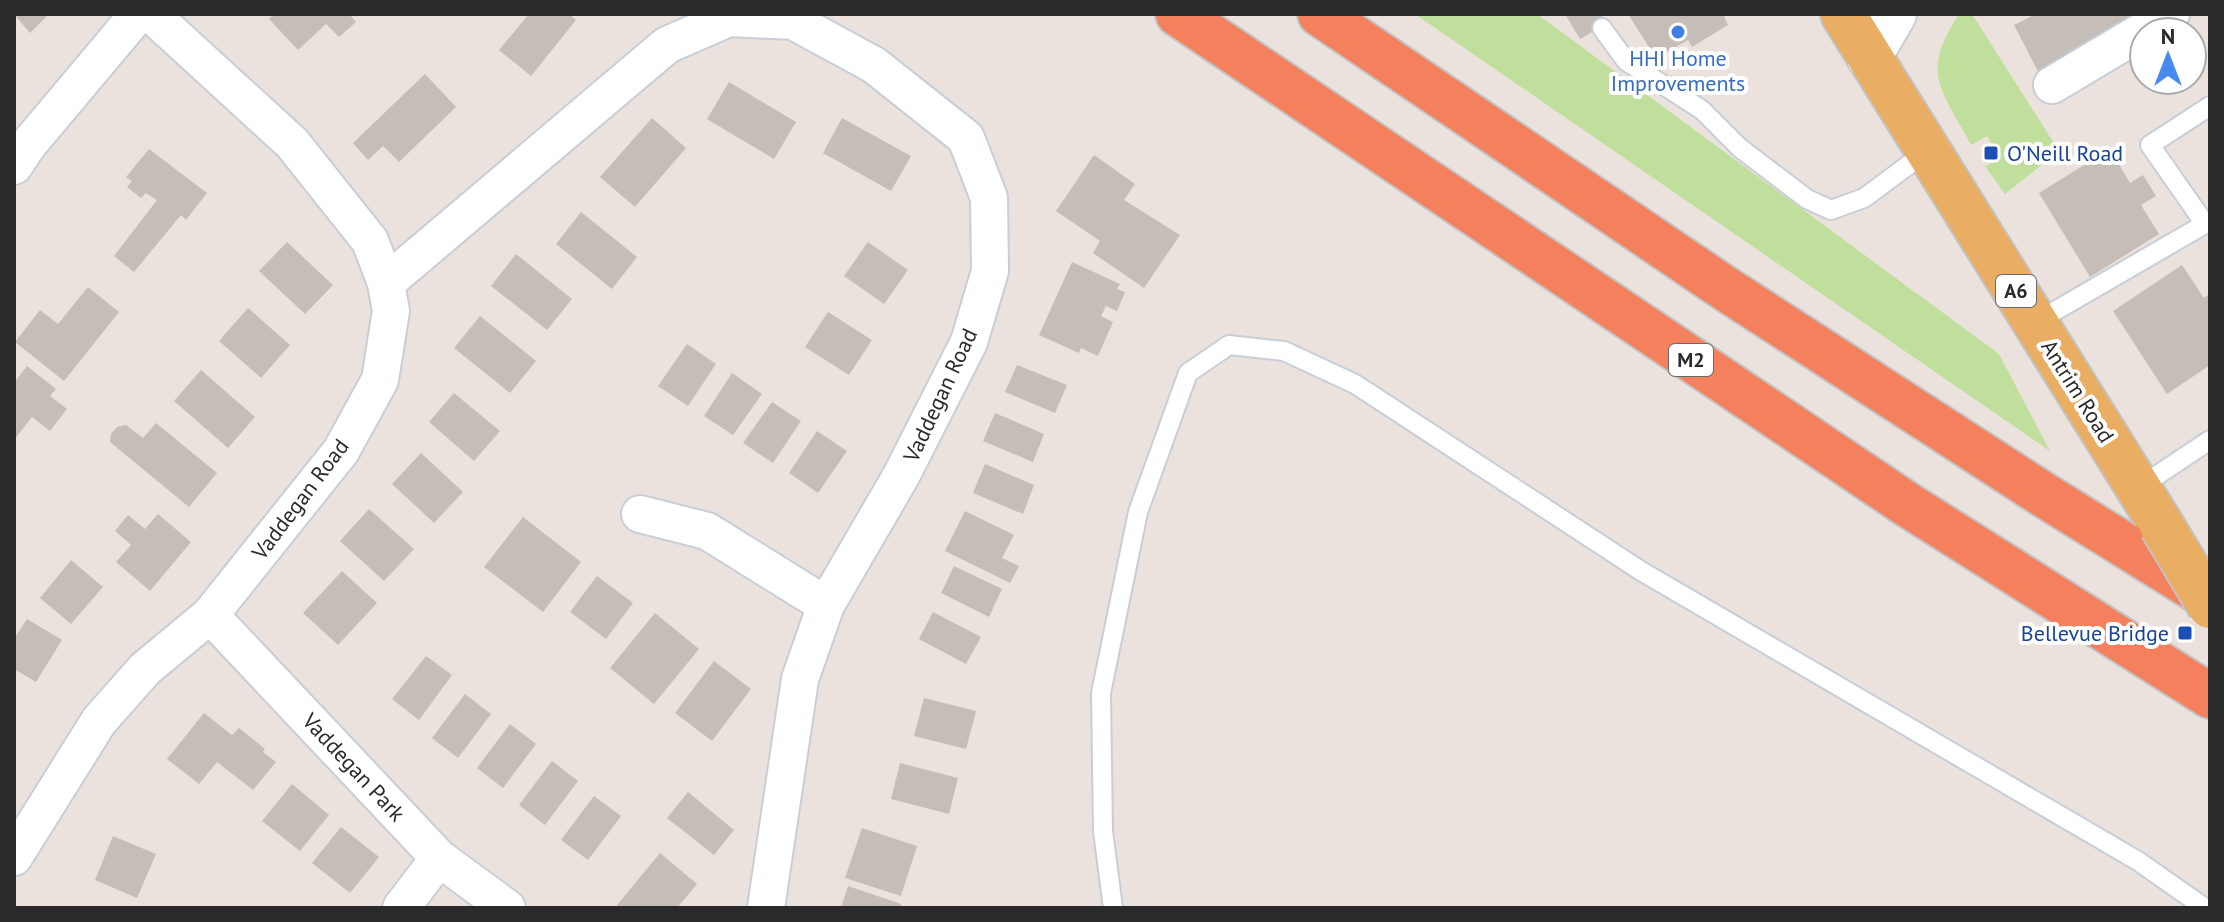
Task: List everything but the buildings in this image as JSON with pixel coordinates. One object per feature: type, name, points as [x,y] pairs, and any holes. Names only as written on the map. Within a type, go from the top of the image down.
[{"type":"highway","name":"M2","points":[[1178,14],[1908,505],[2210,696]]},
{"type":"highway","points":[[1320,14],[1723,287],[2044,495],[2210,598]]},
{"type":"main road","name":"Antrim Road","points":[[1843,14],[2210,606]]},
{"type":"main road","points":[[1869,57],[1894,14]]},
{"type":"street","points":[[14,166],[28,145],[138,14]]},
{"type":"street","name":"Vaddegan Road","points":[[14,857],[99,721],[145,669],[210,615],[341,451],[380,380],[391,311],[386,283],[370,241],[292,143],[151,14]]},
{"type":"street","points":[[2052,85],[2171,14]]},
{"type":"street","name":"Vaddegan Road","points":[[386,283],[667,45],[729,18],[793,21],[874,65],[966,138],[989,198],[990,271],[969,342],[901,476],[826,605],[800,679],[766,908]]},
{"type":"street","points":[[640,514],[707,531],[826,605]]},
{"type":"street","name":"Vaddegan Park","points":[[210,615],[439,858],[507,908]]},
{"type":"street","points":[[401,908],[439,858]]},
{"type":"lane","points":[[1602,28],[1626,61],[1702,110],[1740,148],[1807,199],[1831,210],[1864,198],[1926,152]]},
{"type":"lane","points":[[2036,322],[2207,228],[2150,145],[2210,106]]},
{"type":"lane","points":[[1113,908],[1103,831],[1101,693],[1138,512],[1188,373],[1229,345],[1284,351],[1355,384],[1641,571],[2138,861],[2205,908]]},
{"type":"lane","points":[[2138,488],[2210,440]]},
{"type":"green space","points":[[1415,14],[1537,14],[1999,354],[2050,451]]},
{"type":"green space","points":[[1959,14],[1972,14],[2059,151],[2005,194],[1985,166],[2001,159],[1987,136],[1971,145],[1939,81],[1940,52]]},
{"type":"place","name":"HHI Home Improvements","points":[[1678,32]]},
{"type":"place","name":"O'Neill Road","points":[[1991,153]]},
{"type":"place","name":"Bellevue Bridge","points":[[2185,633]]}]
